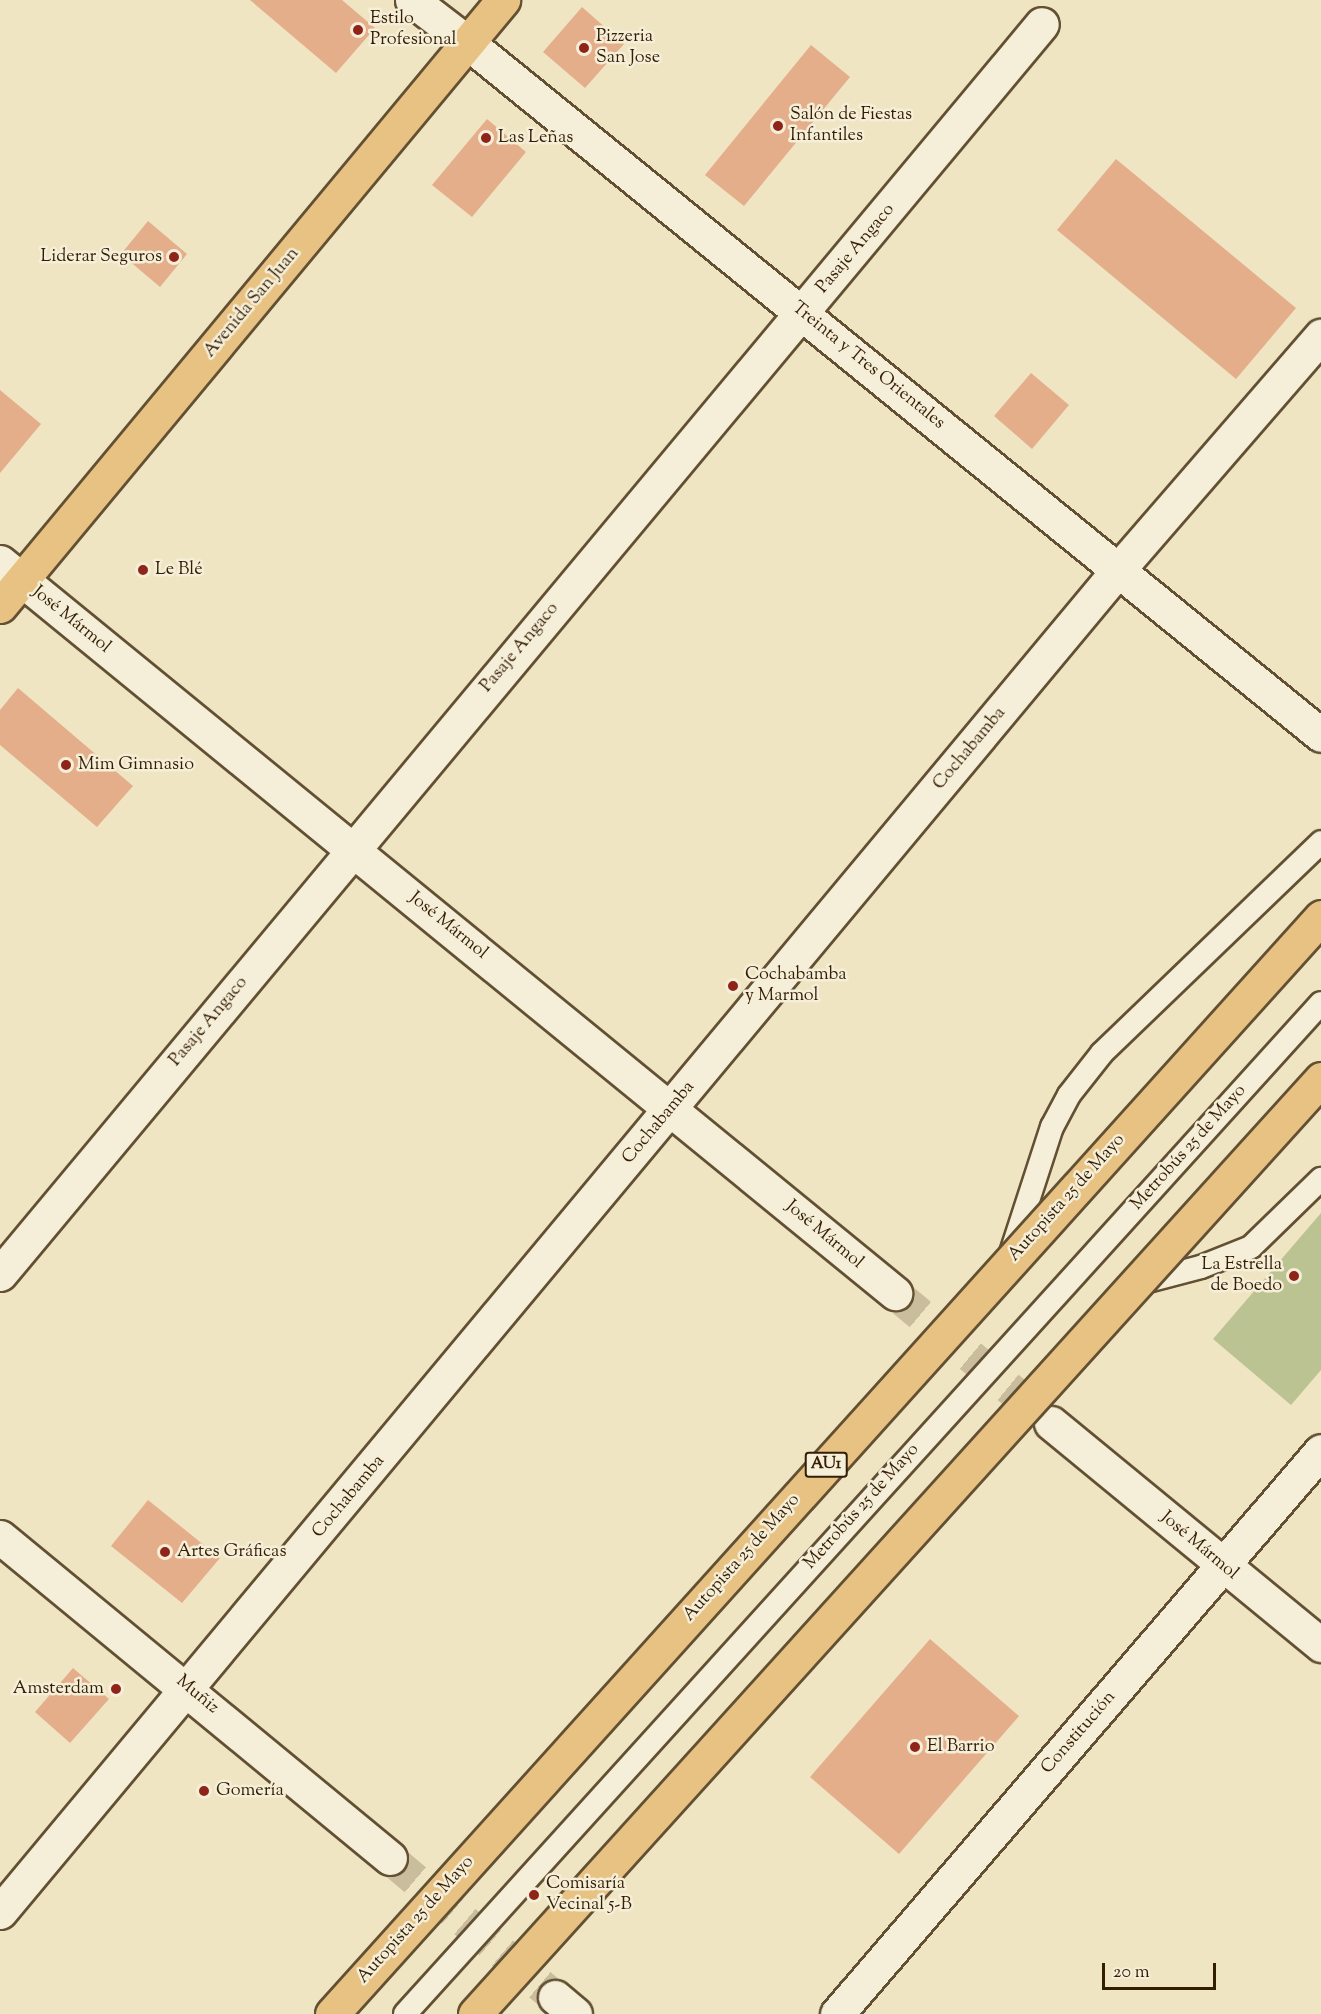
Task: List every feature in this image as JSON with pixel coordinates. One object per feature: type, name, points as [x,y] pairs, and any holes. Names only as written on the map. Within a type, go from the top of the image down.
[{"type":"main road","name":"Avenida San Juan","points":[[0,606],[11,571],[503,0]]},
{"type":"main road","name":"Autopista 25 de Mayo","points":[[332,2014],[1321,917]]},
{"type":"main road","points":[[475,2014],[1321,1080]]},
{"type":"street","name":"Treinta y Tres Orientales","points":[[412,0],[803,313],[1321,735]]},
{"type":"street","name":"Pasaje Angaco","points":[[0,1274],[352,848],[803,313],[1042,24]]},
{"type":"street","name":"Cochabamba","points":[[0,1912],[190,1689],[1118,570],[1321,336]]},
{"type":"street","name":"José Mármol","points":[[11,571],[672,1108],[895,1293]]},
{"type":"street","name":"José Mármol","points":[[1051,1423],[1321,1645]]},
{"type":"street","name":"Constitución","points":[[837,2014],[1321,1451]]},
{"type":"street","name":"Muñiz","points":[[0,1537],[190,1689],[390,1858]]},
{"type":"lane","points":[[1007,1264],[1052,1128],[1069,1095],[1102,1053],[1321,842]]},
{"type":"lane","name":"Metrobús 25 de Mayo","points":[[405,2014],[1321,1003]]},
{"type":"lane","points":[[1136,1284],[1201,1268],[1251,1247],[1321,1179]]},
{"type":"green space","name":"La Estrella de Boedo","points":[[1321,1213],[1321,1370],[1291,1405],[1213,1339]]},
{"type":"building","points":[[250,0],[342,0],[375,28],[336,73]]},
{"type":"building","name":"Pizzeria San Jose","points":[[582,7],[624,44],[585,88],[543,52]]},
{"type":"building","name":"Salón de Fiestas Infantiles","points":[[811,45],[850,77],[744,206],[705,175]]},
{"type":"building","points":[[487,119],[526,152],[472,217],[432,185]]},
{"type":"building","points":[[1116,159],[1296,308],[1236,379],[1057,230]]},
{"type":"building","points":[[148,221],[187,254],[160,287],[121,254]]},
{"type":"building","points":[[1031,373],[1069,405],[1032,449],[994,416]]},
{"type":"building","points":[[0,390],[41,424],[0,473]]},
{"type":"building","name":"Mim Gimnasio","points":[[18,688],[133,786],[97,827],[0,745],[0,710]]},
{"type":"building","name":"Artes Gráficas","points":[[148,1500],[220,1558],[182,1603],[111,1546]]},
{"type":"building","name":"El Barrio","points":[[930,1639],[1019,1716],[899,1854],[810,1777]]},
{"type":"building","points":[[73,1668],[109,1699],[70,1743],[35,1712]]},
{"type":"tunnel","points":[[895,1293],[1048,1420]]},
{"type":"tunnel","points":[[390,1858],[555,1997]]},
{"type":"place","name":"Estilo Profesional","points":[[358,30]]},
{"type":"place","name":"Pizzeria San Jose","points":[[584,48]]},
{"type":"place","name":"Salón de Fiestas Infantiles","points":[[778,126]]},
{"type":"place","name":"Las Leñas","points":[[486,138]]},
{"type":"place","name":"Liderar Seguros","points":[[174,257]]},
{"type":"place","name":"Le Blé","points":[[143,570]]},
{"type":"place","name":"Mim Gimnasio","points":[[66,765]]},
{"type":"place","name":"Cochabamba y Marmol","points":[[733,986]]},
{"type":"place","name":"La Estrella de Boedo","points":[[1294,1276]]},
{"type":"place","name":"Artes Gráficas","points":[[165,1552]]},
{"type":"place","name":"Amsterdam","points":[[116,1689]]},
{"type":"place","name":"El Barrio","points":[[915,1747]]},
{"type":"place","name":"Gomería","points":[[204,1791]]},
{"type":"place","name":"Comisaría Vecinal 5-B","points":[[534,1895]]}]
